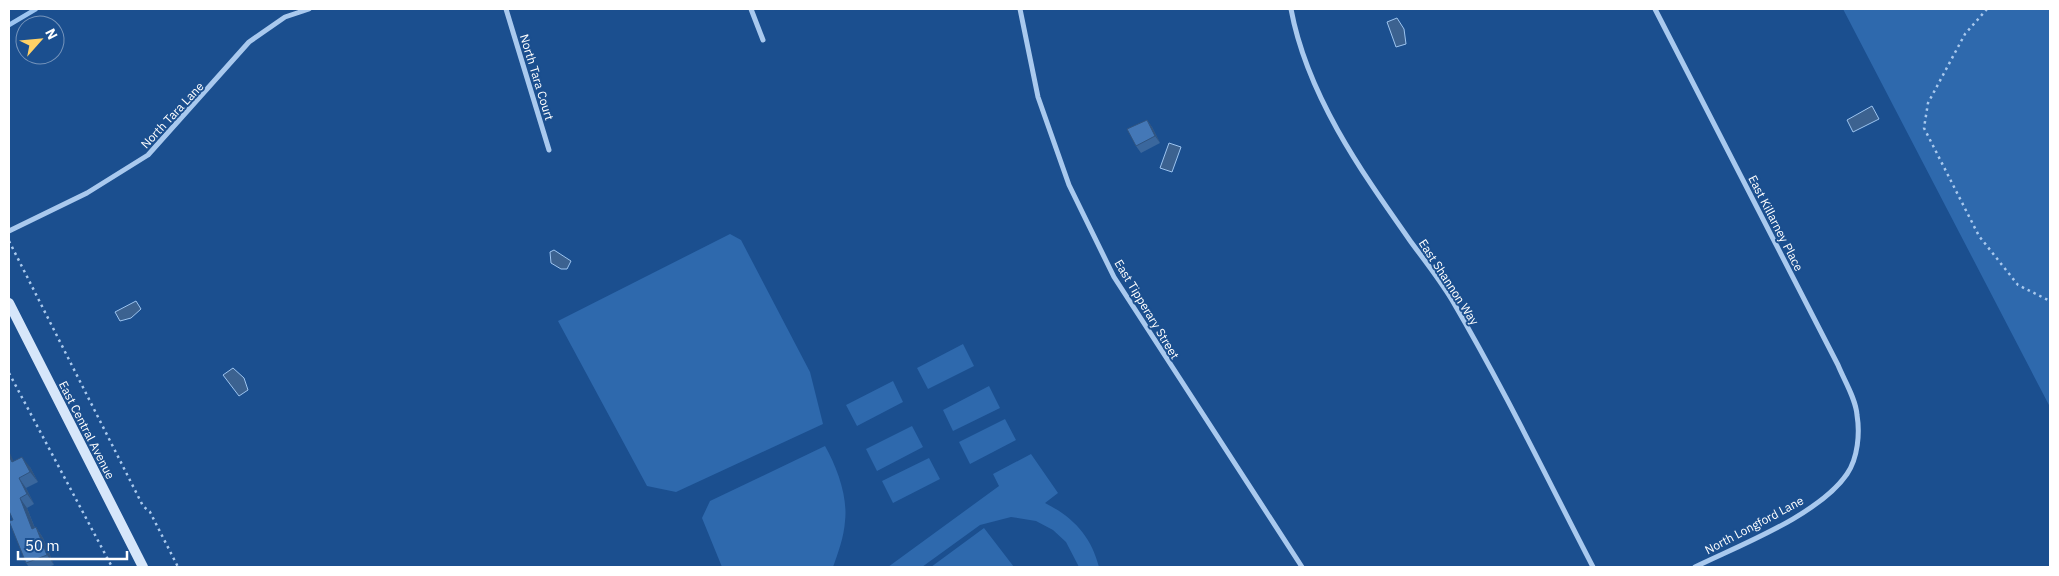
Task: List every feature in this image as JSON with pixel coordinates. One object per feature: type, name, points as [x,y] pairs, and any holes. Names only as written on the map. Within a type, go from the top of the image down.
[{"type":"main road","name":"East Central Avenue","points":[[9,303],[143,567]]},
{"type":"street","name":"North Tara Lane","points":[[9,231],[87,193],[148,156],[249,42],[285,17],[309,9]]},
{"type":"street","name":"North Tara Court","points":[[506,9],[549,150]]},
{"type":"street","points":[[750,9],[763,40]]},
{"type":"street","name":"East Tipperary Street","points":[[1020,9],[1038,97],[1069,185],[1114,277],[1302,567]]},
{"type":"street","name":"East Shannon Way","points":[[1292,9],[1297,40],[1334,126],[1388,209],[1451,299],[1502,389],[1593,567]]},
{"type":"street","name":"East Killarney Place","points":[[1655,9],[1838,365],[1857,413],[1858,438],[1855,452]]},
{"type":"street","name":"North Longford Lane","points":[[1695,567],[1794,518],[1831,493],[1848,473],[1855,452]]},
{"type":"path","points":[[1988,9],[1965,34],[1928,103],[1924,128],[1979,236],[2018,285],[2050,301]]},
{"type":"path","points":[[9,241],[143,506],[150,512],[178,567]]},
{"type":"path","points":[[9,374],[112,567]]},
{"type":"shaded area","points":[[1843,9],[2050,9],[2050,407]]},
{"type":"shaded area","points":[[1397,18],[1404,29],[1406,44],[1396,47],[1387,22]]},
{"type":"shaded area","points":[[1872,106],[1879,119],[1853,132],[1847,120]]},
{"type":"shaded area","points":[[1169,143],[1181,147],[1172,172],[1160,168]]},
{"type":"shaded area","points":[[730,234],[741,240],[810,372],[823,424],[676,492],[647,486],[558,321]]},
{"type":"shaded area","points":[[554,250],[571,261],[567,269],[561,269],[551,263],[550,252]]},
{"type":"shaded area","points":[[136,301],[141,309],[131,318],[120,321],[115,312]]},
{"type":"shaded area","points":[[963,344],[974,366],[928,389],[917,368]]},
{"type":"shaded area","points":[[233,368],[244,378],[248,390],[239,396],[223,375]]},
{"type":"shaded area","points":[[893,381],[903,402],[857,426],[846,405]]},
{"type":"shaded area","points":[[989,386],[1000,408],[953,431],[943,410]]},
{"type":"shaded area","points":[[1005,419],[1016,440],[970,464],[959,442]]},
{"type":"shaded area","points":[[912,426],[923,447],[877,471],[866,449]]},
{"type":"shaded area","points":[[825,446],[841,482],[845,502],[842,539],[833,567],[722,567],[702,518],[710,501]]},
{"type":"shaded area","points":[[1031,454],[1058,493],[1045,503],[1055,508],[1080,529],[1096,556],[1099,567],[1079,567],[1066,542],[1053,530],[1036,521],[1011,517],[980,525],[922,567],[888,567],[999,486],[993,474]]},
{"type":"shaded area","points":[[929,458],[940,479],[893,503],[882,481]]},
{"type":"shaded area","points":[[984,528],[1014,567],[931,567]]},
{"type":"building","points":[[1147,120],[1155,136],[1136,146],[1127,129]]},
{"type":"building","points":[[9,456],[12,462],[22,457],[30,472],[19,478],[27,494],[20,498],[32,529],[36,527],[47,555],[26,563],[9,521],[13,520],[9,511]]},
{"type":"waterway","points":[[9,25],[36,9]]}]
